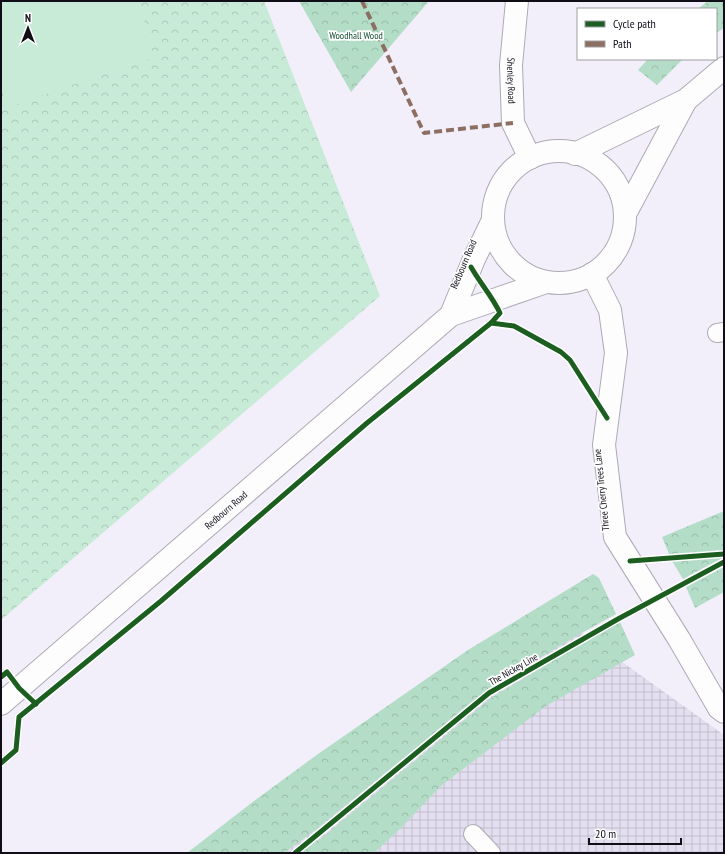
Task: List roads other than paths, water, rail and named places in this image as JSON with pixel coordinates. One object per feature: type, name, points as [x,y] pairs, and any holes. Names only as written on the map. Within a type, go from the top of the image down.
[{"type":"main road","name":"Shenley Road","points":[[517,1],[511,65],[513,123],[530,158]]},
{"type":"main road","points":[[575,154],[686,100],[724,68]]},
{"type":"main road","points":[[625,214],[686,100]]},
{"type":"main road","points":[[545,152],[575,154],[594,162],[610,176],[620,194],[625,214],[623,231],[617,248],[607,262],[592,274],[574,282],[546,282],[536,279],[519,270],[505,256],[496,239],[493,220],[494,201],[502,183],[514,168],[530,158],[545,152]]},
{"type":"main road","name":"Redbourn Road","points":[[451,315],[474,259],[493,220]]},
{"type":"main road","name":"Three Cherry Trees Lane","points":[[592,274],[610,310],[616,354],[604,446],[615,538],[679,639],[721,710]]},
{"type":"main road","name":"Redbourn Road","points":[[1,704],[451,315],[546,282]]},
{"type":"lane","points":[[474,834],[491,853]]},
{"type":"park label","name":"Woodhall Wood","points":[[356,35]]}]
